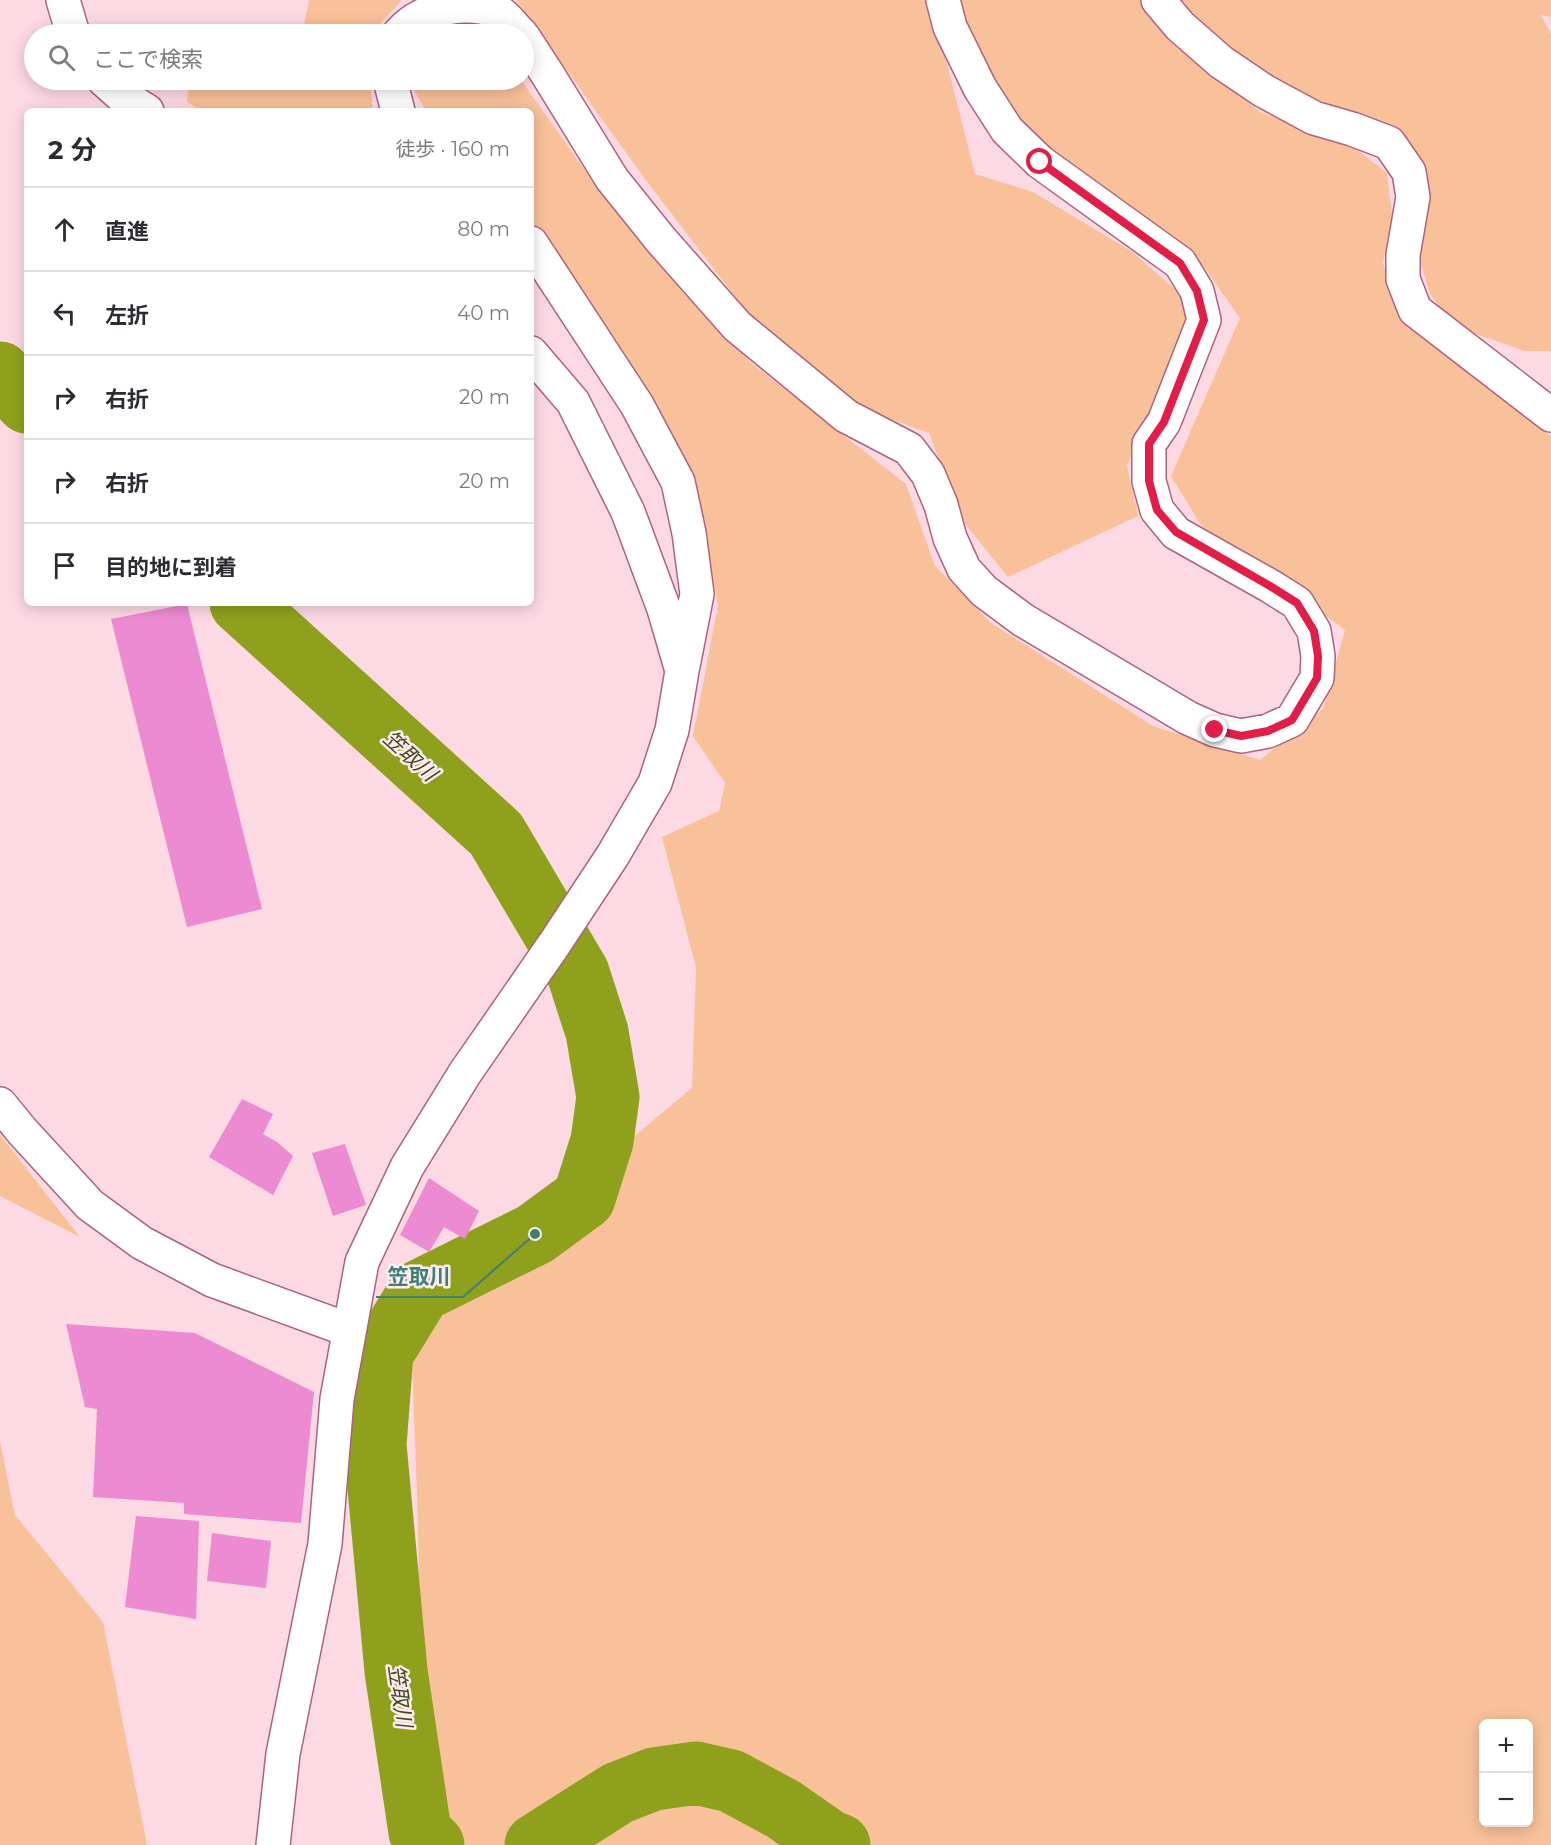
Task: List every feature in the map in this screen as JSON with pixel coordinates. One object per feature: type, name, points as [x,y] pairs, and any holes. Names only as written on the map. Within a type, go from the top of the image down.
[{"type":"street","points":[[63,0],[70,24]]},
{"type":"street","points":[[534,54],[612,179],[661,240],[737,326],[846,416],[909,448],[928,474],[941,505],[950,537],[964,568],[984,591],[1023,620],[1188,718],[1215,730],[1241,736],[1268,731],[1292,720],[1317,678],[1318,656],[1314,631],[1297,603],[1176,532],[1157,510],[1149,481],[1149,444],[1164,422],[1204,320],[1197,291],[1180,263],[1040,162],[1007,130],[980,88],[950,27],[943,0]]},
{"type":"street","points":[[1158,0],[1180,26],[1221,62],[1264,91],[1314,118],[1389,143],[1409,172],[1413,197],[1403,255],[1403,279],[1415,310],[1551,415]]},
{"type":"street","points":[[408,24],[439,7],[468,3],[499,12],[510,24]]},
{"type":"street","points":[[115,90],[142,108]]},
{"type":"street","points":[[393,90],[397,108]]},
{"type":"street","points":[[273,1845],[283,1754],[325,1544],[337,1399],[362,1262],[406,1167],[465,1072],[613,855],[655,783],[672,730],[697,594],[689,533],[678,482],[637,405],[534,248]]},
{"type":"street","points":[[534,356],[573,402],[628,512],[664,609],[682,671]]},
{"type":"street","points":[[0,1104],[90,1205],[142,1243],[212,1280],[349,1330]]},
{"type":"shaded area","points":[[309,0],[402,0],[380,24],[304,24]]},
{"type":"shaded area","points":[[516,0],[931,0],[975,174],[1033,192],[1131,251],[1193,305],[1188,336],[1153,404],[1127,466],[1138,516],[1008,577],[961,519],[929,433],[849,404],[763,333],[645,179]]},
{"type":"shaded area","points":[[960,0],[1146,0],[1168,33],[1260,112],[1356,149],[1387,173],[1392,216],[1383,263],[1401,319],[1452,356],[1551,436],[1551,1845],[426,1845],[436,1843],[422,1762],[418,1524],[410,1307],[497,1251],[692,1088],[696,968],[662,837],[719,811],[725,783],[693,736],[718,605],[690,467],[534,233],[534,108],[424,108],[414,90],[528,90],[604,197],[750,362],[906,484],[935,566],[991,623],[1153,726],[1260,760],[1323,709],[1345,630],[1201,525],[1171,476],[1240,318],[1203,266],[1079,182],[1014,119],[980,70]]},
{"type":"shaded area","points":[[1179,0],[1551,0],[1551,17],[1541,15],[1551,34],[1551,351],[1524,351],[1454,326],[1430,294],[1417,250],[1414,164],[1316,110],[1223,50]]},
{"type":"shaded area","points":[[444,21],[458,24],[440,24]]},
{"type":"shaded area","points":[[188,90],[371,90],[373,108],[197,108],[187,102]]},
{"type":"shaded area","points":[[0,1135],[80,1237],[0,1196]]},
{"type":"shaded area","points":[[0,1441],[15,1515],[103,1622],[147,1845],[0,1845]]},
{"type":"building","points":[[187,606],[262,909],[187,927],[111,619]]},
{"type":"building","points":[[242,1099],[273,1114],[263,1134],[277,1142],[293,1156],[273,1195],[209,1157]]},
{"type":"building","points":[[345,1144],[366,1205],[333,1216],[312,1153]]},
{"type":"building","points":[[429,1178],[479,1211],[465,1239],[444,1227],[429,1252],[400,1235]]},
{"type":"building","points":[[66,1324],[195,1333],[314,1392],[301,1523],[184,1514],[184,1503],[93,1497],[97,1409],[85,1407]]},
{"type":"building","points":[[136,1516],[199,1521],[196,1619],[125,1607]]},
{"type":"building","points":[[212,1533],[271,1541],[266,1588],[207,1581]]},
{"type":"waterway","name":"笠取川","points":[[0,373],[24,399]]},
{"type":"waterway","name":"笠取川","points":[[244,606],[496,834],[578,973],[597,1032],[608,1097],[602,1141],[584,1198],[535,1234],[420,1291],[382,1353],[375,1445],[396,1671],[420,1832],[433,1845]]},
{"type":"waterway","name":"笠取川","points":[[536,1845],[618,1793],[654,1779],[696,1773],[731,1781],[783,1809],[829,1841],[839,1845]]},
{"type":"place","name":"笠取川","points":[[535,1234]]},
{"type":"route","points":[[1040,162],[1180,263],[1197,291],[1204,320],[1164,422],[1149,444],[1149,481],[1157,510],[1176,532],[1297,603],[1314,631],[1318,656],[1317,678],[1292,720],[1268,731],[1241,736],[1215,730]]}]
